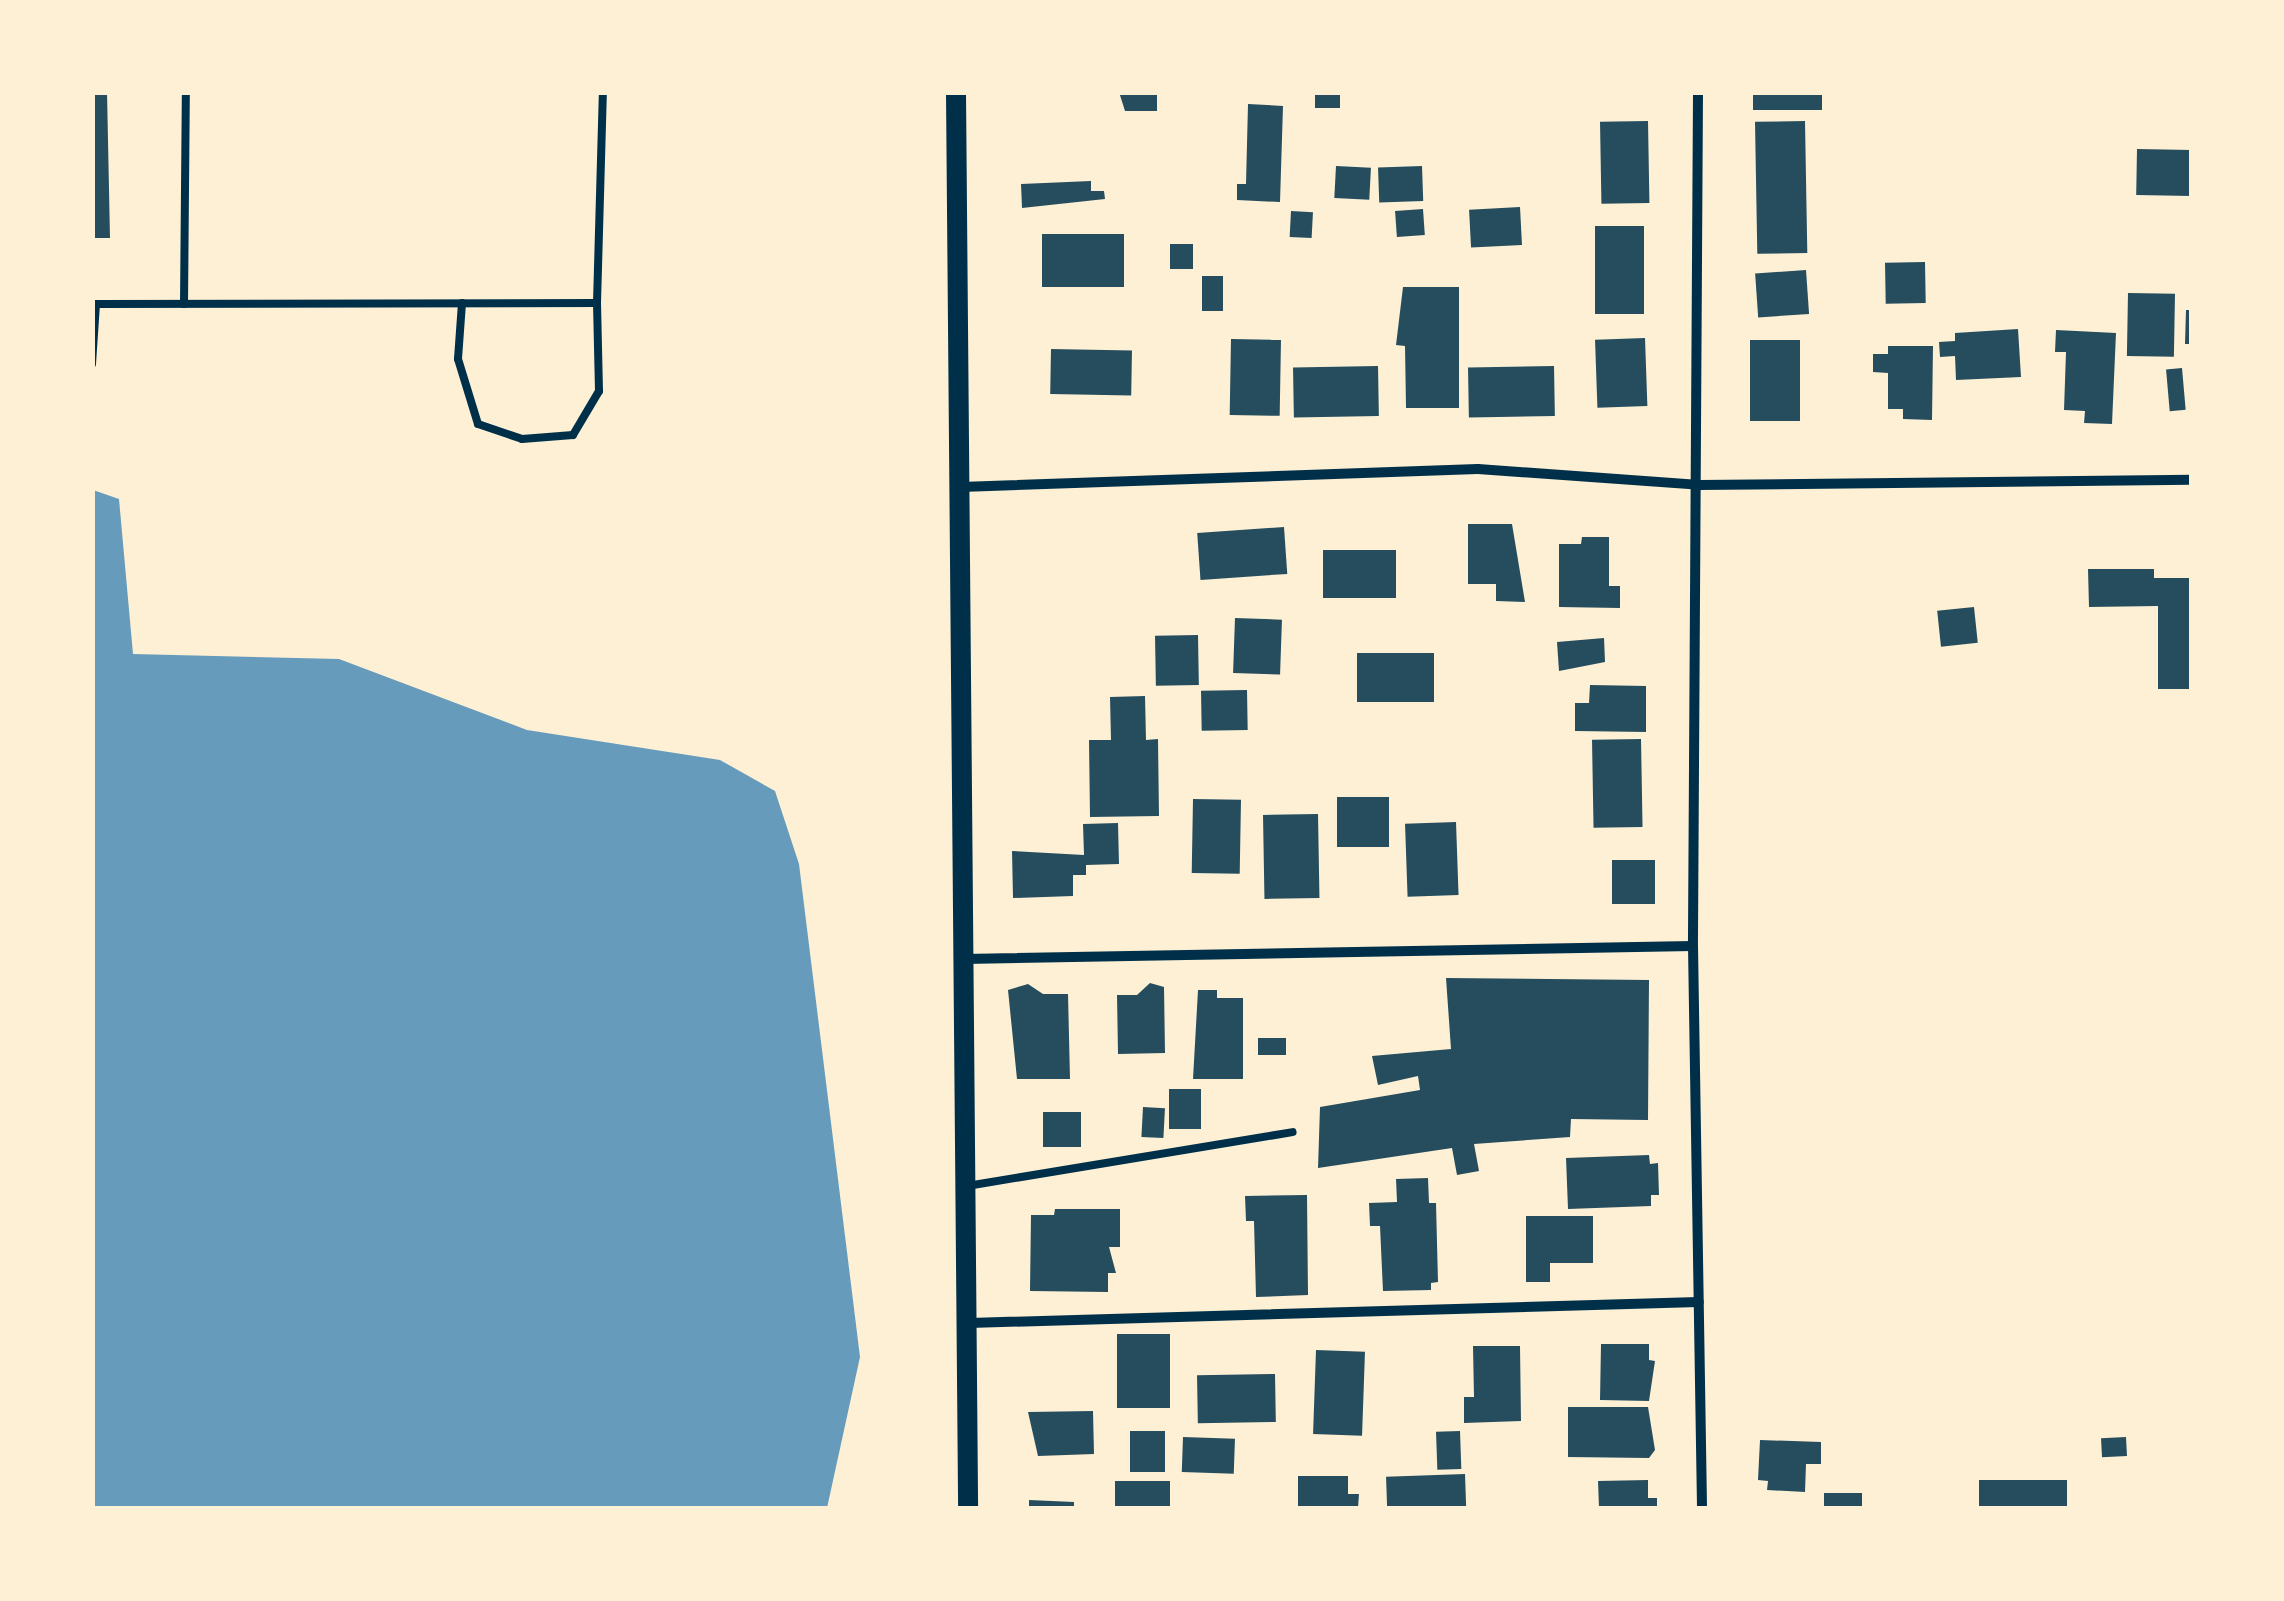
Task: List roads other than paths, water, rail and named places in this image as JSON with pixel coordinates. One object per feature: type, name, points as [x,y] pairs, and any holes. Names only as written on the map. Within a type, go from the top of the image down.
[{"type":"main road","points":[[956,92],[968,1508]]},
{"type":"street","points":[[1698,92],[1699,485],[1693,946],[1702,1508]]},
{"type":"street","points":[[961,488],[1478,469],[1699,485],[2192,480]]},
{"type":"street","points":[[964,958],[1693,946]]},
{"type":"street","points":[[969,1323],[1699,1302]]},
{"type":"lane","points":[[184,304],[186,92]]},
{"type":"lane","points":[[462,303],[458,359],[478,424],[522,439],[573,435],[599,391],[596,302],[603,92]]},
{"type":"lane","points":[[92,364],[96,304],[596,302]]},
{"type":"lane","points":[[967,1186],[1293,1132]]},
{"type":"water","points":[[93,490],[119,499],[133,654],[339,659],[527,730],[720,760],[775,791],[799,864],[860,1357],[827,1508],[93,1508]]}]
